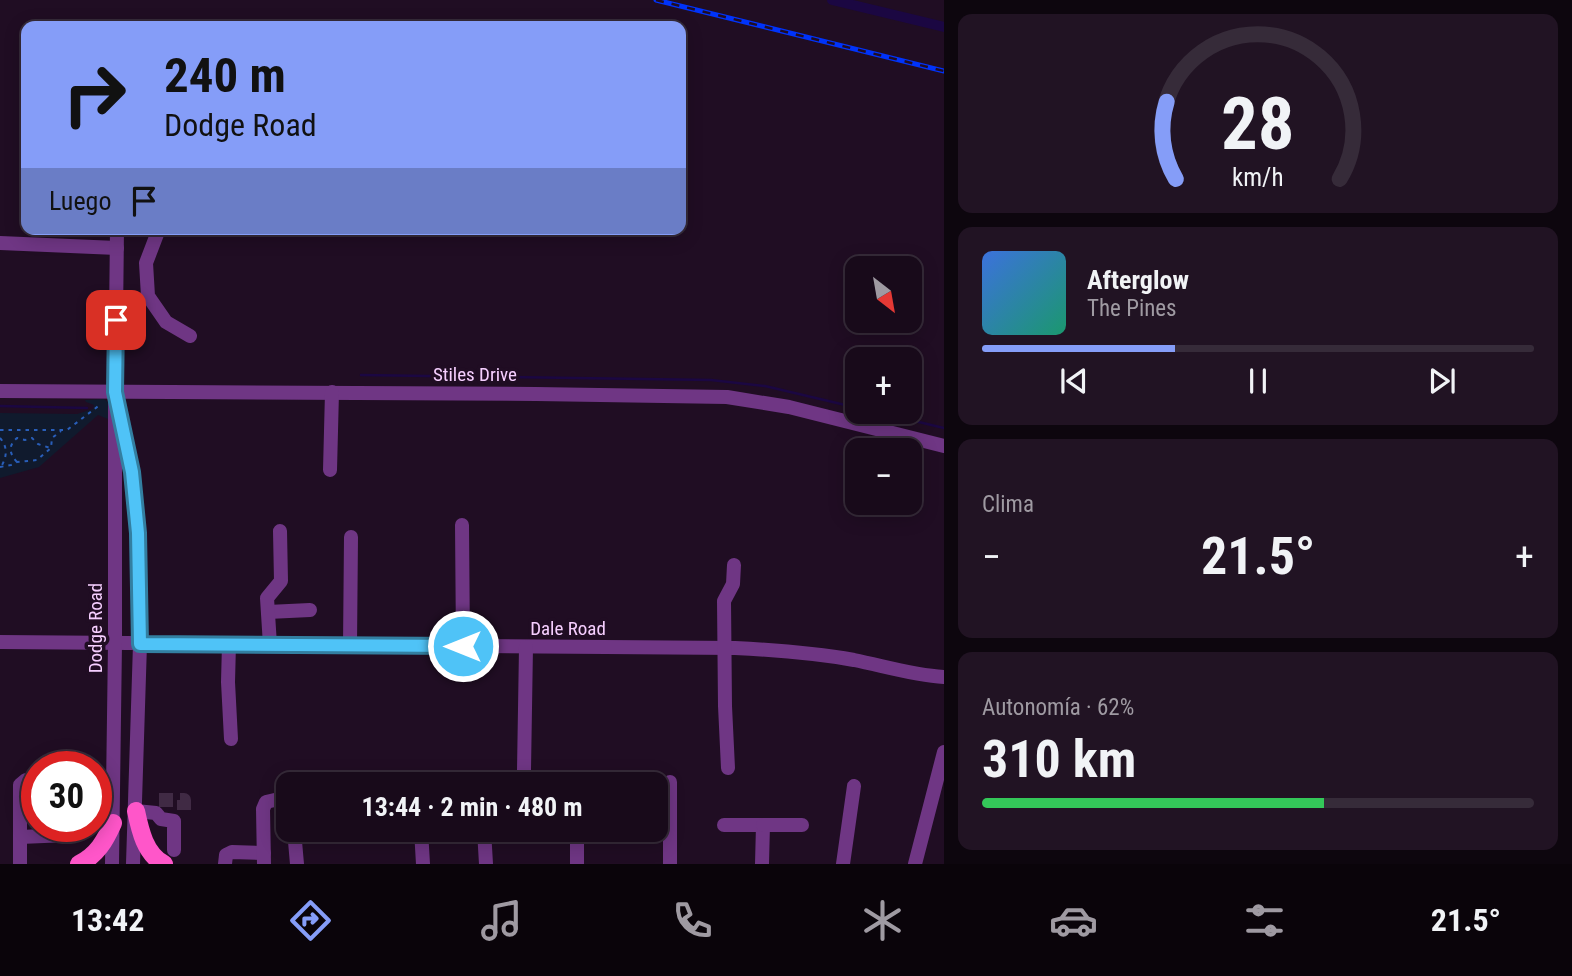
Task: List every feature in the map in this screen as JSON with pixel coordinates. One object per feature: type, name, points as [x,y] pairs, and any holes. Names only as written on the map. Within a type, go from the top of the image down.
[{"type":"main road","points":[[136,811],[148,848],[158,861],[169,857]]},
{"type":"main road","points":[[79,864],[100,848],[113,823]]},
{"type":"street","name":"Dodge Road","points":[[112,864],[117,235]]},
{"type":"street","points":[[157,235],[146,263],[148,296],[166,322],[190,336]]},
{"type":"street","points":[[0,243],[117,248]]},
{"type":"street","name":"Stiles Drive","points":[[0,391],[727,397],[789,407],[944,446]]},
{"type":"street","name":"Dodge Road","points":[[115,392],[132,472],[138,533],[140,644],[133,864]]},
{"type":"street","points":[[330,470],[332,393]]},
{"type":"street","points":[[462,525],[463,646]]},
{"type":"street","points":[[270,645],[267,598],[281,582],[280,531]]},
{"type":"street","points":[[350,645],[351,537]]},
{"type":"street","points":[[728,768],[724,601],[733,584],[734,565]]},
{"type":"street","points":[[268,611],[310,610]]},
{"type":"street","name":"Dale Road","points":[[0,642],[724,648],[808,652],[923,676],[944,685]]},
{"type":"street","points":[[229,644],[231,739]]},
{"type":"street","points":[[524,770],[526,647]]},
{"type":"street","name":"Dale Road","points":[[923,676],[944,677]]},
{"type":"street","points":[[915,864],[944,752]]},
{"type":"street","points":[[670,782],[670,864]]},
{"type":"street","points":[[20,864],[21,784]]},
{"type":"street","points":[[843,864],[854,786]]},
{"type":"street","points":[[225,864],[226,855],[232,852],[264,858],[263,809],[266,802],[276,800]]},
{"type":"street","points":[[136,811],[158,806],[161,819],[179,817],[169,857]]},
{"type":"street","points":[[724,825],[802,825]]},
{"type":"street","points":[[762,864],[763,825]]},
{"type":"street","points":[[295,842],[297,864]]},
{"type":"street","points":[[421,842],[422,864]]},
{"type":"street","points":[[485,842],[486,864]]},
{"type":"street","points":[[577,842],[577,864]]},
{"type":"path","points":[[0,430],[67,430],[115,392]]},
{"type":"path","points":[[0,467],[37,460],[51,448],[52,438],[62,430]]},
{"type":"path","points":[[0,438],[6,450],[0,467]]},
{"type":"path","points":[[17,462],[10,449],[17,438],[32,438],[38,444],[51,448]]},
{"type":"shaded area","points":[[104,399],[110,404],[113,421],[98,415],[39,467],[0,478],[0,413],[77,414],[93,409],[94,405],[85,400]]},
{"type":"waterway","points":[[832,0],[944,27]]},
{"type":"waterway","points":[[361,375],[711,380],[765,386],[845,405]]},
{"type":"waterway","points":[[0,406],[87,408]]},
{"type":"waterway","points":[[922,423],[944,428]]},
{"type":"tunnel","points":[[159,800],[184,800],[184,813]]},
{"type":"railway","points":[[656,0],[944,71]]},
{"type":"route","points":[[116,320],[115,392],[132,472],[138,533],[140,644],[463,646]]}]
